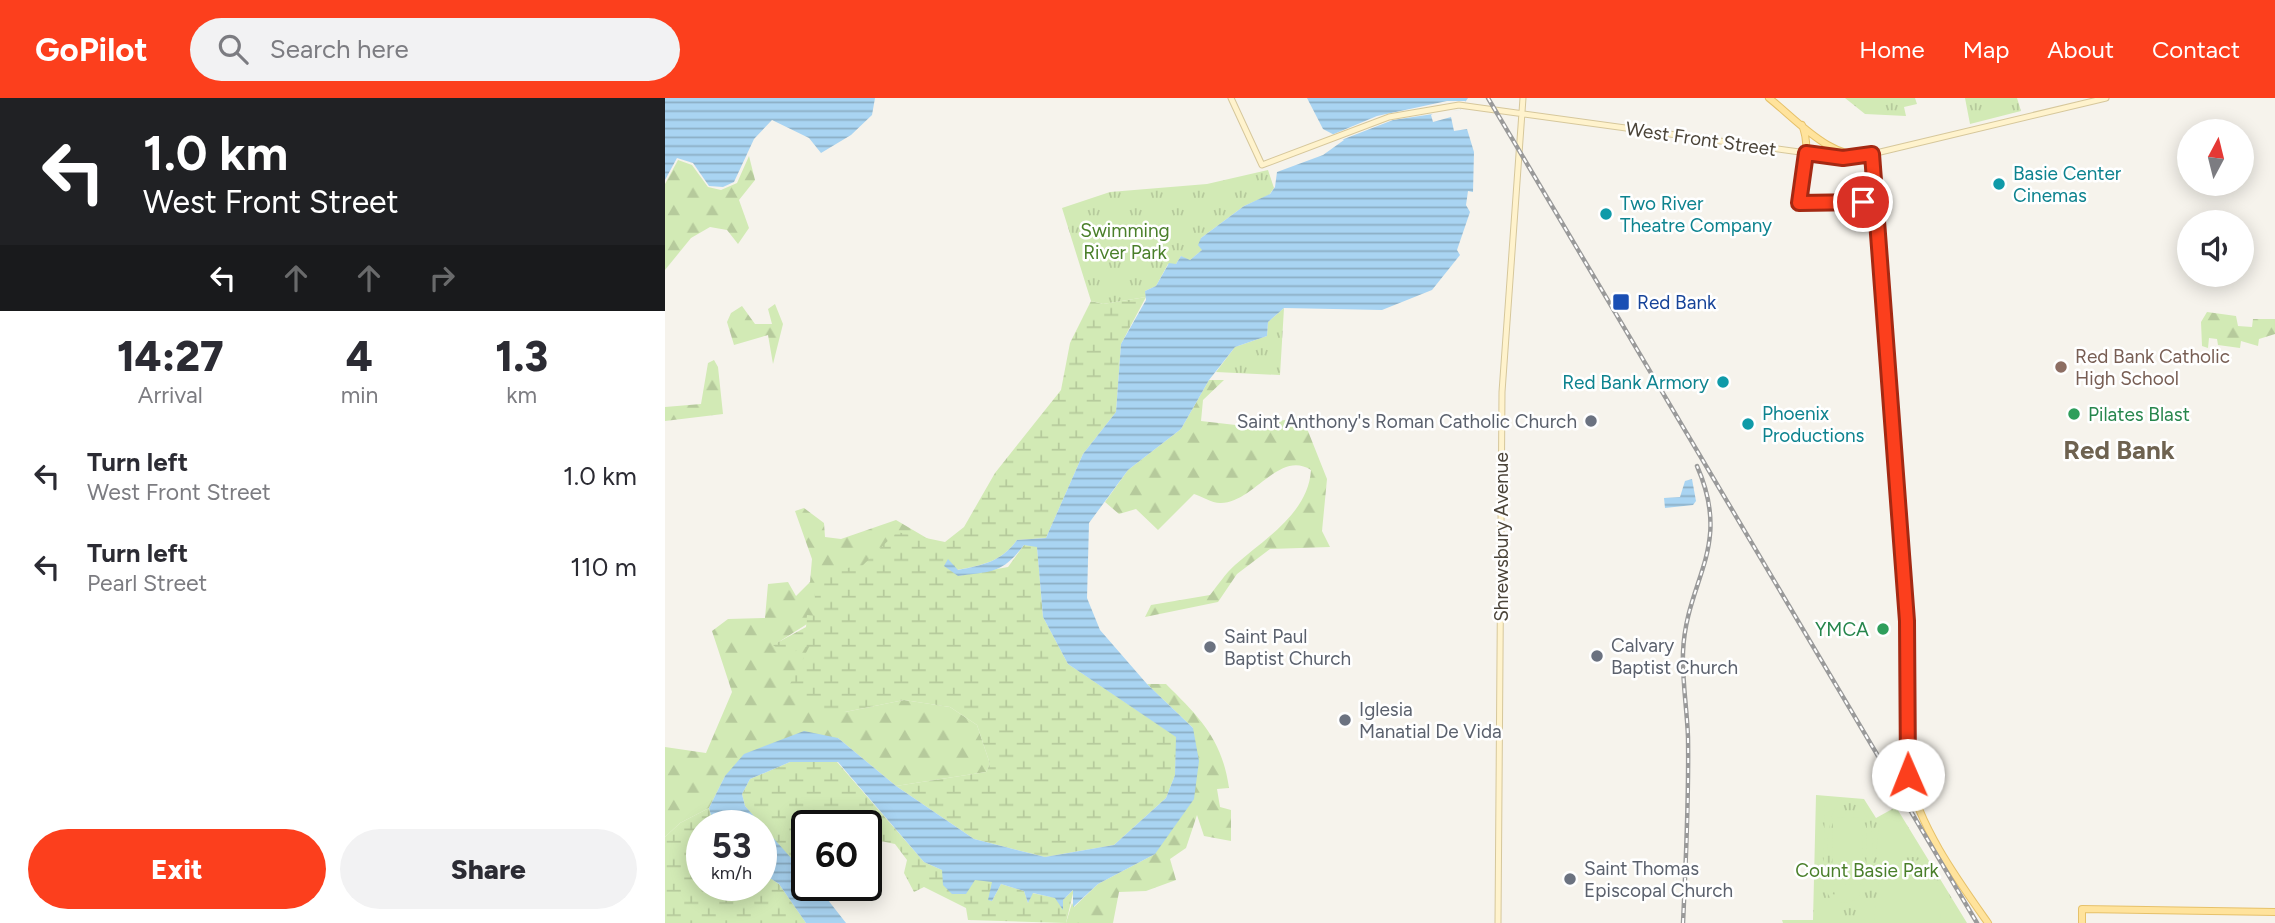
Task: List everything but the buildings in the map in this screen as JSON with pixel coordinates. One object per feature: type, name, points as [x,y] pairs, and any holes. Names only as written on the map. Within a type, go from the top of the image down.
[{"type":"main road","name":"West Front Street","points":[[1231,98],[1262,165],[1399,114],[1463,106],[1806,153],[1856,157],[2103,99]]},
{"type":"main road","name":"Shrewsbury Avenue","points":[[1498,923],[1502,392],[1523,98]]},
{"type":"main road","points":[[1769,98],[1832,148],[1856,157]]},
{"type":"main road","points":[[1802,123],[1806,135],[1806,153],[1799,203],[1875,204]]},
{"type":"main road","points":[[1872,154],[1907,621],[1908,775],[1916,804],[1930,830],[1988,923]]},
{"type":"main road","points":[[2082,923],[2082,909],[2275,912]]},
{"type":"green space","points":[[1845,98],[1915,98],[1917,104],[1904,107],[1906,116],[1865,114]]},
{"type":"green space","points":[[1965,98],[2017,98],[2021,111],[1970,124]]},
{"type":"green space","points":[[749,156],[755,180],[739,200],[749,228],[738,244],[727,230],[710,227],[691,238],[665,270],[665,184],[678,160],[692,165],[708,187],[721,190],[737,183]]},
{"type":"green space","name":"Swimming River Park","points":[[1268,170],[1274,188],[1269,195],[1244,206],[1201,238],[1202,250],[1189,261],[1181,256],[1176,264],[1168,264],[1156,286],[1145,291],[1146,297],[1103,304],[1091,301],[1062,208],[1110,192],[1207,184]]},
{"type":"green space","points":[[1146,297],[1121,344],[1116,412],[1083,454],[1046,538],[1017,540],[998,558],[957,570],[958,576],[1008,567],[1024,545],[1037,546],[1043,617],[1068,664],[1177,737],[1175,775],[1166,798],[1114,845],[1045,857],[974,839],[896,786],[986,772],[990,764],[977,725],[950,707],[904,700],[845,712],[813,708],[789,686],[810,645],[786,655],[773,645],[806,627],[807,615],[818,616],[815,593],[821,580],[840,569],[860,568],[897,532],[945,542],[964,527],[995,473],[1061,390],[1070,343],[1091,301],[1103,304]]},
{"type":"green space","points":[[775,304],[783,324],[773,364],[768,335],[734,345],[727,322],[731,313],[742,306],[755,324],[772,324],[768,309]]},
{"type":"green space","points":[[1284,308],[1280,375],[1216,372],[1235,347],[1267,336],[1268,322]]},
{"type":"green space","points":[[2207,312],[2236,316],[2238,326],[2252,327],[2253,319],[2275,319],[2275,334],[2259,339],[2258,346],[2241,341],[2240,348],[2218,345],[2217,339],[2209,338],[2208,348],[2202,346],[2201,322]]},
{"type":"green space","points":[[714,360],[718,367],[723,414],[665,421],[665,407],[701,404],[708,363]]},
{"type":"green space","points":[[1209,380],[1224,380],[1203,400],[1201,421],[1253,427],[1302,416],[1327,479],[1322,531],[1330,547],[1270,549],[1237,574],[1218,602],[1145,617],[1151,605],[1210,595],[1231,568],[1294,512],[1308,486],[1311,470],[1299,465],[1288,466],[1232,501],[1217,503],[1194,494],[1158,530],[1136,509],[1119,514],[1105,502],[1128,470],[1181,429]]},
{"type":"green space","points":[[804,508],[824,523],[825,537],[841,539],[896,520],[930,540],[897,533],[818,617],[774,645],[810,644],[845,712],[904,700],[950,707],[977,725],[990,764],[986,772],[896,786],[838,738],[725,776],[709,808],[686,810],[686,820],[665,837],[665,747],[706,753],[732,692],[712,631],[728,619],[765,618],[768,584],[788,582],[796,596],[810,582],[812,559],[795,511]]},
{"type":"green space","points":[[1147,684],[1166,684],[1199,719],[1215,743],[1226,771],[1229,788],[1217,789],[1220,807],[1231,810],[1231,841],[1204,836],[1197,815],[1186,848],[1170,859],[1176,880],[1146,891],[1119,892],[1113,923],[1066,923],[1072,903],[1074,907],[1098,884],[1155,854],[1193,728]]},
{"type":"green space","points":[[790,762],[837,762],[879,810],[791,810],[791,861],[777,844],[777,810],[748,810],[745,806],[742,794],[750,779]]},
{"type":"green space","name":"Count Basie Park","points":[[1816,795],[1864,799],[1876,818],[1896,807],[1967,923],[1783,923],[1782,920],[1813,920]]},
{"type":"green space","points":[[1843,798],[1860,801],[1867,811],[1871,827],[1872,866],[1867,883],[1859,896],[1847,902],[1831,899],[1823,886],[1825,802],[1829,802],[1830,806]],"holes":[[[1851,802],[1862,808],[1867,818],[1866,882],[1858,896],[1844,900],[1831,891],[1827,873],[1831,821],[1837,805]]]},
{"type":"green space","points":[[882,814],[924,862],[942,870],[993,882],[989,900],[992,901],[1001,884],[1024,891],[1028,903],[1032,893],[1056,898],[1063,908],[1063,900],[1074,889],[1066,923],[968,920],[966,908],[924,887],[914,892],[904,873],[907,860],[895,844],[882,841]]},
{"type":"green space","points":[[1833,817],[1863,818],[1862,885],[1832,884]]},
{"type":"green space","points":[[686,820],[686,901],[777,901],[777,883],[806,923],[665,923],[665,837]]},
{"type":"green space","points":[[1880,820],[1895,822],[1907,829],[1914,841],[1916,857],[1879,857],[1876,853]]},
{"type":"green space","points":[[1924,859],[1943,895],[1940,923],[1877,923],[1874,920],[1881,867]]},
{"type":"water","points":[[665,98],[875,98],[872,115],[851,135],[821,153],[809,138],[772,120],[754,139],[734,182],[723,187],[709,186],[693,163],[677,158],[665,180]]},
{"type":"water","points":[[1307,98],[1468,98],[1460,110],[1437,111],[1431,115],[1433,122],[1451,117],[1454,131],[1467,129],[1474,152],[1473,192],[1468,191],[1466,205],[1470,212],[1457,250],[1460,255],[1432,290],[1382,310],[1284,308],[1268,322],[1267,336],[1235,347],[1209,380],[1181,429],[1128,470],[1089,523],[1087,598],[1100,630],[1147,684],[1193,728],[1199,761],[1194,799],[1155,854],[1098,884],[1073,907],[1073,890],[1063,900],[1063,910],[1055,898],[1033,893],[1028,903],[1024,891],[1001,884],[992,901],[988,900],[992,882],[975,880],[966,894],[952,894],[943,885],[942,870],[924,862],[838,762],[790,762],[750,779],[742,794],[749,810],[710,810],[725,776],[744,754],[804,731],[838,738],[896,786],[974,839],[1045,857],[1114,845],[1166,798],[1175,775],[1176,737],[1068,664],[1043,617],[1037,547],[1024,545],[1009,561],[988,572],[958,576],[944,566],[948,559],[958,570],[976,566],[998,558],[1017,540],[1046,538],[1083,454],[1116,412],[1121,344],[1146,300],[1145,291],[1156,286],[1169,263],[1176,264],[1181,256],[1190,260],[1202,250],[1198,245],[1201,238],[1244,206],[1270,194],[1275,187],[1277,172],[1323,155],[1344,140],[1323,129]]},
{"type":"water","points":[[1692,479],[1696,501],[1693,505],[1665,508],[1664,498],[1680,497],[1685,481]]},
{"type":"water","points":[[777,842],[791,858],[791,901],[829,901],[846,923],[806,923],[779,884]]},
{"type":"pier","points":[[1447,101],[1466,101],[1460,110],[1393,120],[1326,146],[1337,140],[1329,136],[1377,116]]},
{"type":"railway","points":[[1488,98],[1977,923]]},
{"type":"railway","points":[[1683,923],[1688,760],[1683,652],[1686,626],[1705,562],[1710,519],[1707,495],[1697,466]]},
{"type":"place","name":"Basie Center Cinemas","points":[[1999,184]]},
{"type":"place","name":"Two River Theatre Company","points":[[1606,214]]},
{"type":"place","name":"Red Bank","points":[[1621,302]]},
{"type":"place","name":"Red Bank Catholic High School","points":[[2061,367]]},
{"type":"place","name":"Red Bank Armory","points":[[1723,382]]},
{"type":"place","name":"Pilates Blast","points":[[2074,414]]},
{"type":"place","name":"Saint Anthony's Roman Catholic Church","points":[[1591,421]]},
{"type":"place","name":"Phoenix Productions","points":[[1748,424]]},
{"type":"place","name":"YMCA","points":[[1883,629]]},
{"type":"place","name":"Saint Paul Baptist Church","points":[[1210,647]]},
{"type":"place","name":"Calvary Baptist Church","points":[[1597,656]]},
{"type":"place","name":"Iglesia Manatial De Vida","points":[[1345,720]]},
{"type":"place","name":"Saint Thomas Episcopal Church","points":[[1570,879]]},
{"type":"district","name":"Red Bank","points":[[2119,450]]},
{"type":"route","points":[[1863,202],[1827,205],[1799,203],[1806,153],[1843,158],[1872,154],[1907,621],[1908,775]]}]
